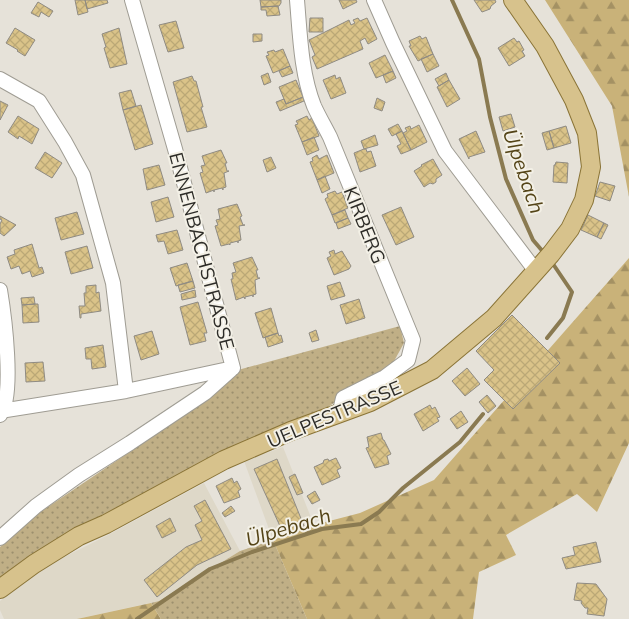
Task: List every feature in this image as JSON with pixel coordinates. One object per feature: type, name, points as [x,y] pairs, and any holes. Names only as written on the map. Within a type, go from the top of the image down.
[{"type":"main road","name":"UELPESTRASSE","points":[[0,590],[34,564],[79,536],[106,524],[224,460],[370,402],[432,370],[494,318],[570,230],[584,200],[591,167],[587,133],[574,100],[545,46],[513,0]]},
{"type":"street","name":"ENNENBACHSTRASSE","points":[[0,538],[36,506],[78,475],[204,393],[233,368],[132,0]]},
{"type":"street","name":"KIRBERG","points":[[297,0],[307,82],[314,106],[330,137],[413,340],[408,360],[384,377],[343,398],[339,415]]},
{"type":"street","points":[[374,0],[445,151],[542,262]]},
{"type":"street","points":[[0,79],[38,101],[84,175],[113,283],[126,391]]},
{"type":"street","points":[[0,290],[6,326],[7,398],[1,413]]},
{"type":"street","points":[[1,413],[126,391],[233,368]]},
{"type":"shaded area","points":[[400,326],[404,343],[393,363],[322,411],[0,583],[0,547],[30,519],[183,416],[238,370]]},
{"type":"shaded area","points":[[283,447],[314,525],[273,540],[244,461]]},
{"type":"shaded area","points":[[204,483],[240,551],[159,601],[77,619],[4,619],[0,610],[0,601],[50,564]]},
{"type":"shaded area","points":[[273,540],[307,619],[161,619],[151,603],[159,601],[240,551]]},
{"type":"green space","points":[[545,0],[629,0],[629,197],[612,106]]},
{"type":"green space","points":[[629,258],[629,443],[597,512],[577,494],[506,535],[516,555],[479,572],[473,619],[307,619],[273,540],[314,525],[360,513],[434,480]]},
{"type":"green space","points":[[151,603],[161,619],[77,619]]},
{"type":"building","points":[[75,0],[85,0],[88,12],[78,15]]},
{"type":"building","points":[[85,0],[107,0],[108,3],[87,9]]},
{"type":"building","points":[[260,0],[281,0],[281,3],[279,6],[261,7]]},
{"type":"building","points":[[339,0],[356,0],[357,2],[343,9]]},
{"type":"building","points":[[474,0],[495,0],[496,2],[490,9],[482,12]]},
{"type":"building","points":[[38,2],[53,11],[49,17],[41,12],[39,17],[31,13]]},
{"type":"building","points":[[278,6],[280,15],[267,16],[266,10],[261,10],[261,7]]},
{"type":"building","points":[[310,18],[323,18],[323,32],[309,32]]},
{"type":"building","points":[[358,18],[360,21],[367,18],[377,39],[368,44],[365,38],[360,41],[363,49],[317,69],[312,57],[315,55],[309,40],[349,20],[351,25],[355,23],[353,20]]},
{"type":"building","points":[[176,21],[184,48],[168,52],[159,25]]},
{"type":"building","points":[[15,28],[35,40],[25,56],[6,43]]},
{"type":"building","points":[[119,28],[127,64],[110,68],[102,34]]},
{"type":"building","points":[[253,34],[262,34],[262,41],[253,42]]},
{"type":"building","points":[[420,36],[422,39],[426,37],[433,54],[418,61],[409,46],[411,46],[409,41]]},
{"type":"building","points":[[514,38],[517,42],[519,41],[525,56],[509,66],[498,48]]},
{"type":"building","points":[[283,49],[290,66],[273,73],[266,56],[269,55],[267,52]]},
{"type":"building","points":[[433,54],[439,66],[427,72],[421,59]]},
{"type":"building","points":[[385,55],[393,71],[376,78],[369,63]]},
{"type":"building","points":[[290,66],[293,73],[282,77],[279,71]]},
{"type":"building","points":[[393,71],[396,78],[386,83],[383,75]]},
{"type":"building","points":[[268,73],[271,82],[264,85],[261,76]]},
{"type":"building","points":[[446,73],[449,80],[439,86],[435,79]]},
{"type":"building","points":[[335,75],[336,79],[340,77],[346,93],[331,99],[323,80]]},
{"type":"building","points":[[192,76],[194,81],[196,81],[207,127],[187,132],[173,82]]},
{"type":"building","points":[[296,80],[303,97],[286,104],[279,87]]},
{"type":"building","points":[[449,80],[460,99],[447,107],[437,87]]},
{"type":"building","points":[[131,90],[136,106],[123,110],[119,93]]},
{"type":"building","points":[[303,97],[304,101],[280,111],[276,102],[284,99],[286,104]]},
{"type":"building","points":[[377,98],[385,102],[382,111],[374,108]]},
{"type":"building","points":[[0,101],[8,105],[0,120]]},
{"type":"building","points":[[141,105],[153,144],[135,150],[123,110]]},
{"type":"building","points":[[511,114],[515,127],[503,131],[499,117]]},
{"type":"building","points":[[18,116],[39,129],[32,144],[19,136],[18,139],[8,132]]},
{"type":"building","points":[[307,116],[309,120],[312,118],[319,136],[302,142],[295,125],[298,124],[296,121]]},
{"type":"building","points":[[398,124],[402,131],[392,136],[388,129]]},
{"type":"building","points":[[419,125],[427,142],[411,150],[403,133],[407,131],[405,128],[410,126],[411,129]]},
{"type":"building","points":[[566,126],[571,143],[554,148],[549,131]]},
{"type":"building","points":[[402,131],[411,150],[401,154],[397,146],[401,144],[396,134]]},
{"type":"building","points":[[476,131],[485,152],[469,157],[469,159],[459,139]]},
{"type":"building","points":[[549,131],[554,148],[547,150],[542,133]]},
{"type":"building","points":[[375,135],[378,145],[364,149],[361,141]]},
{"type":"building","points":[[314,137],[319,150],[307,155],[302,142]]},
{"type":"building","points":[[364,149],[367,152],[371,151],[376,166],[360,172],[354,153]]},
{"type":"building","points":[[221,150],[227,163],[225,163],[227,171],[229,171],[224,173],[226,187],[223,190],[222,188],[206,193],[200,173],[203,172],[201,166],[205,165],[202,156]]},
{"type":"building","points":[[45,152],[62,163],[52,178],[35,168]]},
{"type":"building","points":[[317,155],[319,159],[327,155],[334,173],[317,180],[310,162]]},
{"type":"building","points":[[271,157],[276,168],[267,172],[263,160]]},
{"type":"building","points":[[433,159],[442,175],[433,184],[430,183],[424,187],[414,171]]},
{"type":"building","points":[[556,162],[568,163],[567,183],[553,182],[554,165]]},
{"type":"building","points":[[159,165],[165,185],[147,190],[143,169]]},
{"type":"building","points":[[325,176],[330,189],[322,193],[317,180]]},
{"type":"building","points":[[600,182],[615,186],[610,201],[595,196]]},
{"type":"building","points":[[335,191],[337,194],[342,192],[348,208],[332,215],[325,199],[328,197],[327,194]]},
{"type":"building","points":[[168,197],[174,217],[156,222],[151,202]]},
{"type":"building","points":[[237,204],[242,216],[240,217],[243,225],[245,225],[239,226],[241,240],[230,243],[230,245],[221,246],[215,226],[218,225],[216,220],[220,219],[218,209]]},
{"type":"building","points":[[401,207],[414,237],[396,245],[382,215]]},
{"type":"building","points":[[345,210],[348,218],[335,223],[332,215]]},
{"type":"building","points":[[77,212],[84,234],[61,240],[55,218]]},
{"type":"building","points":[[588,215],[604,223],[597,237],[581,230]]},
{"type":"building","points":[[0,216],[16,225],[4,236],[0,233],[2,220]]},
{"type":"building","points":[[348,218],[351,224],[338,229],[336,223]]},
{"type":"building","points":[[604,223],[608,225],[601,239],[597,237]]},
{"type":"building","points":[[177,230],[183,250],[168,254],[164,241],[158,242],[156,235]]},
{"type":"building","points":[[32,244],[39,268],[42,267],[44,273],[32,277],[30,271],[22,274],[19,266],[11,269],[7,257],[15,254],[14,250]]},
{"type":"building","points":[[87,246],[93,268],[71,274],[65,252]]},
{"type":"building","points":[[334,250],[335,254],[342,251],[351,266],[349,269],[334,275],[327,258],[331,256],[329,252]]},
{"type":"building","points":[[252,257],[258,270],[256,270],[258,278],[260,278],[255,280],[256,294],[245,297],[245,299],[244,297],[236,300],[231,279],[233,279],[232,273],[236,272],[233,263]]},
{"type":"building","points":[[187,263],[193,281],[176,286],[170,268]]},
{"type":"building","points":[[193,281],[195,288],[180,292],[178,285]]},
{"type":"building","points":[[340,282],[345,296],[331,300],[327,286]]},
{"type":"building","points":[[96,285],[96,293],[99,292],[101,311],[81,314],[80,318],[79,306],[85,306],[84,293],[86,293],[86,286]]},
{"type":"building","points":[[195,290],[196,297],[182,300],[181,294]]},
{"type":"building","points":[[34,297],[35,304],[22,305],[21,298]]},
{"type":"building","points":[[359,299],[365,318],[346,324],[340,305]]},
{"type":"building","points":[[198,302],[207,333],[204,333],[206,341],[190,345],[180,307]]},
{"type":"building","points":[[38,304],[39,322],[23,323],[22,305]]},
{"type":"building","points":[[271,308],[278,333],[263,338],[255,313]]},
{"type":"building","points":[[512,315],[560,363],[513,409],[484,380],[494,370],[476,351]]},
{"type":"building","points":[[316,330],[319,340],[312,342],[309,333]]},
{"type":"building","points":[[152,331],[159,354],[141,360],[134,336]]},
{"type":"building","points":[[278,333],[279,336],[281,335],[283,342],[268,347],[265,337]]},
{"type":"building","points":[[103,345],[106,367],[92,369],[91,359],[86,359],[85,348]]},
{"type":"building","points":[[43,362],[45,381],[26,382],[25,363]]},
{"type":"building","points":[[467,368],[480,384],[465,396],[452,381]]},
{"type":"building","points":[[487,395],[496,406],[488,413],[479,402]]},
{"type":"building","points":[[430,405],[432,409],[435,407],[440,417],[437,418],[439,421],[423,431],[414,414]]},
{"type":"building","points":[[461,411],[468,422],[457,429],[450,419]]},
{"type":"building","points":[[381,433],[391,454],[387,456],[389,464],[375,468],[366,448],[369,447],[367,437]]},
{"type":"building","points":[[336,458],[341,468],[337,470],[340,477],[322,485],[314,467],[323,463],[324,460],[328,459],[329,461]]},
{"type":"building","points":[[277,459],[304,526],[284,535],[254,469]]},
{"type":"building","points":[[295,474],[303,493],[297,495],[289,477]]},
{"type":"building","points":[[232,478],[234,483],[237,481],[241,489],[238,491],[240,497],[224,503],[216,486]]},
{"type":"building","points":[[315,491],[320,500],[312,504],[307,496]]},
{"type":"building","points":[[205,500],[231,549],[197,565],[157,597],[144,580],[186,547],[202,540],[195,525],[202,521],[194,506]]},
{"type":"building","points":[[231,506],[235,511],[225,517],[222,513]]},
{"type":"building","points":[[170,518],[176,531],[162,538],[156,526]]},
{"type":"building","points":[[596,542],[601,562],[566,569],[562,558],[575,555],[573,547]]},
{"type":"building","points":[[577,583],[596,584],[607,599],[604,616],[587,614],[588,608],[585,608],[581,603],[582,601],[574,600]]},
{"type":"waterway","name":"Ülpebach","points":[[452,0],[479,59],[490,117],[506,179],[533,240],[545,254]]},
{"type":"waterway","name":"Ülpebach","points":[[547,338],[563,318],[572,292],[551,261]]},
{"type":"waterway","name":"Ülpebach","points":[[137,619],[210,569],[252,552],[322,529],[361,524],[379,512],[403,488],[460,442],[483,414]]}]
